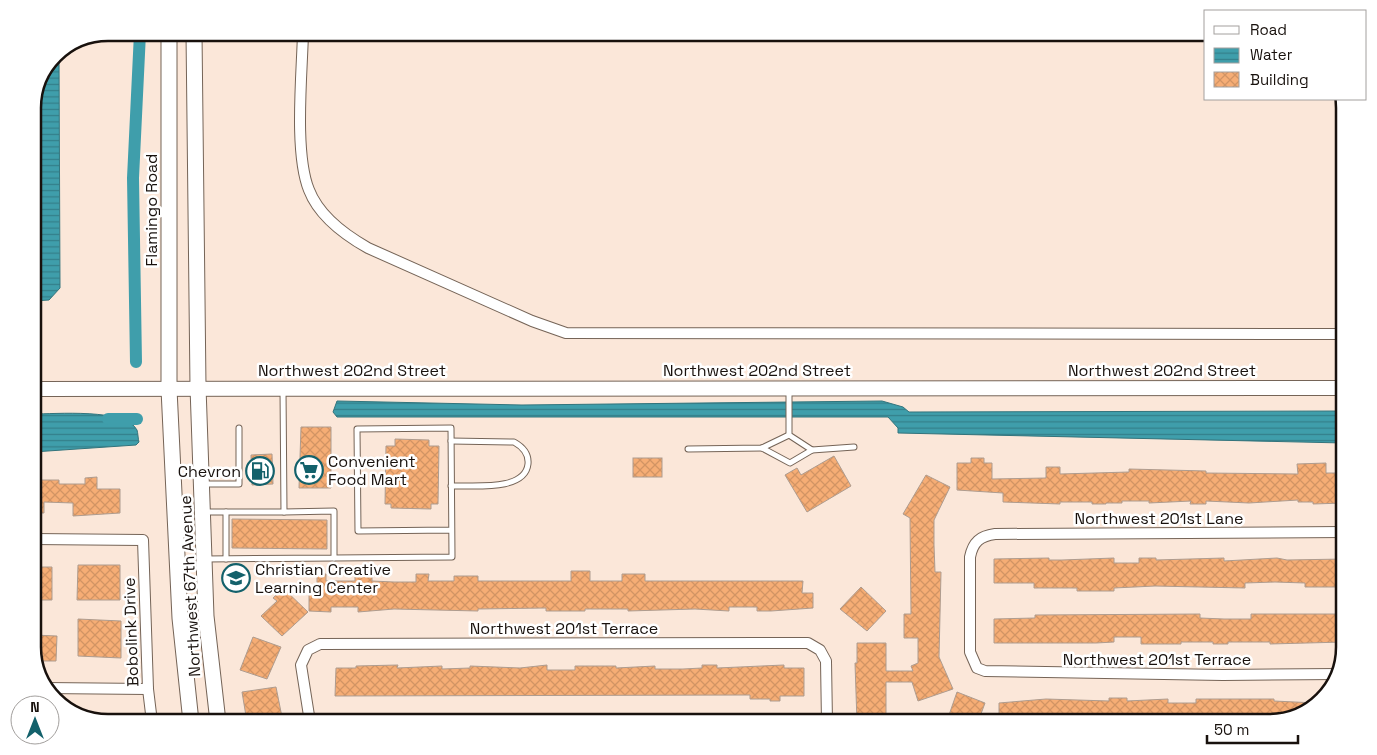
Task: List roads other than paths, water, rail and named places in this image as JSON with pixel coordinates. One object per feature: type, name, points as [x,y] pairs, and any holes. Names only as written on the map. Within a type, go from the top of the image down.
[{"type":"main road","name":"Flamingo Road","points":[[169,41],[169,388]]},
{"type":"main road","points":[[194,41],[198,387]]},
{"type":"main road","name":"Northwest 67th Avenue","points":[[198,387],[206,616],[217,714]]},
{"type":"main road","name":"Northwest 67th Avenue","points":[[169,388],[180,618],[190,714]]},
{"type":"street","points":[[303,41],[302,163],[309,191],[328,218],[353,240],[368,248],[532,321],[566,333],[1336,334]]},
{"type":"street","name":"Northwest 202nd Street","points":[[41,389],[283,387],[790,394],[1336,388]]},
{"type":"street","name":"Northwest 201st Lane","points":[[978,668],[970,652],[970,557],[971,547],[984,535],[1336,532]]},
{"type":"street","name":"Bobolink Drive","points":[[41,539],[143,540],[148,689],[151,714]]},
{"type":"street","name":"Northwest 201st Terrace","points":[[309,714],[301,665],[308,650],[320,644],[808,643],[820,650],[826,660],[827,714]]},
{"type":"street","name":"Northwest 201st Terrace","points":[[978,668],[985,672],[1001,673],[1330,674]]},
{"type":"street","points":[[56,688],[148,689]]},
{"type":"lane","points":[[283,387],[284,512]]},
{"type":"lane","points":[[790,394],[790,435]]},
{"type":"lane","points":[[201,484],[240,484],[238,428]]},
{"type":"lane","points":[[204,559],[452,557],[451,428],[357,429],[358,531],[451,530]]},
{"type":"lane","points":[[688,449],[762,448],[790,435]]},
{"type":"lane","points":[[790,435],[812,450]]},
{"type":"lane","points":[[451,441],[514,442],[525,451],[528,465],[521,478],[509,484],[451,486]]},
{"type":"lane","points":[[762,448],[790,463],[812,450],[854,448]]},
{"type":"lane","points":[[202,512],[334,511],[334,558]]},
{"type":"lane","points":[[226,512],[226,559]]},
{"type":"water","points":[[59,63],[60,288],[49,300],[41,300],[41,104],[46,83]]},
{"type":"water","points":[[337,401],[522,405],[882,401],[903,407],[909,412],[1336,411],[1336,443],[898,433],[898,428],[888,417],[337,417],[333,412]]},
{"type":"water","points":[[73,413],[119,418],[130,423],[137,430],[139,442],[136,445],[41,451],[41,414]]},
{"type":"waterway","points":[[136,362],[133,178],[140,41]]},
{"type":"waterway","points":[[108,419],[137,419]]},
{"type":"place","name":"Convenient Food Mart","points":[[309,470]]},
{"type":"place","name":"Chevron","points":[[260,471]]},
{"type":"place","name":"Christian Creative Learning Center","points":[[236,578]]}]
